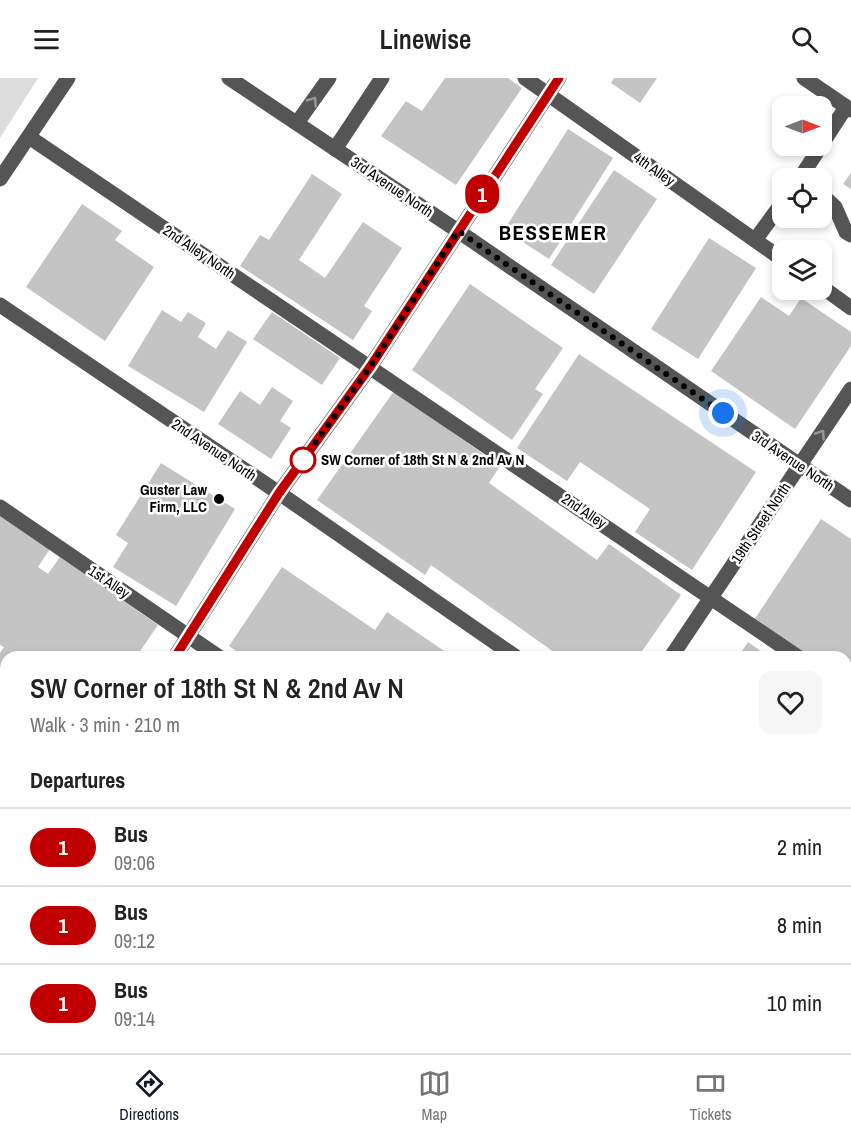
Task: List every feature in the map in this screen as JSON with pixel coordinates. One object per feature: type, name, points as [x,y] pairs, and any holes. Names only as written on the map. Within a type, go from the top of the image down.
[{"type":"street","points":[[0,179],[68,78]]},
{"type":"street","name":"3rd Avenue North","points":[[229,78],[458,231],[851,500]]},
{"type":"street","points":[[297,123],[329,78]]},
{"type":"street","points":[[335,149],[382,78]]},
{"type":"street","name":"4th Alley","points":[[525,78],[772,252]]},
{"type":"street","points":[[179,651],[279,493],[370,367],[559,78]]},
{"type":"street","points":[[804,78],[827,84],[848,109],[832,131]]},
{"type":"street","name":"2nd Alley North","points":[[29,137],[370,367]]},
{"type":"street","points":[[832,204],[846,232],[851,236]]},
{"type":"street","points":[[755,240],[772,217]]},
{"type":"street","points":[[832,294],[851,308]]},
{"type":"street","name":"2nd Avenue North","points":[[0,305],[279,493],[507,651]]},
{"type":"street","name":"2nd Alley","points":[[370,367],[789,651]]},
{"type":"street","name":"19th Street North","points":[[675,651],[851,389]]},
{"type":"street","name":"1st Alley","points":[[0,507],[210,651]]},
{"type":"shaded area","points":[[0,78],[38,78],[0,138]]},
{"type":"building","points":[[445,78],[508,78],[522,88],[456,185],[381,136],[406,101],[422,111]]},
{"type":"building","points":[[614,78],[657,78],[640,103],[611,83]]},
{"type":"building","points":[[568,129],[613,158],[549,259],[504,230]]},
{"type":"building","points":[[614,170],[657,199],[594,294],[551,265]]},
{"type":"building","points":[[851,173],[851,189],[843,184]]},
{"type":"building","points":[[312,174],[342,194],[299,260],[325,278],[363,222],[402,248],[364,306],[372,311],[353,340],[240,266],[260,235],[269,240]]},
{"type":"building","points":[[82,204],[122,231],[115,240],[154,267],[105,341],[26,287]]},
{"type":"building","points":[[709,238],[756,268],[698,359],[651,329]]},
{"type":"building","points":[[470,284],[563,348],[535,389],[543,394],[512,440],[412,370]]},
{"type":"building","points":[[761,297],[789,316],[800,300],[804,300],[851,332],[851,346],[795,429],[711,371]]},
{"type":"building","points":[[162,310],[181,322],[188,312],[206,323],[198,337],[216,349],[228,330],[247,342],[204,412],[128,366]]},
{"type":"building","points":[[272,312],[340,358],[322,385],[253,339]]},
{"type":"building","points":[[579,354],[756,472],[692,570],[635,532],[650,509],[580,462],[567,481],[517,448]]},
{"type":"building","points":[[272,387],[293,401],[280,421],[291,428],[271,459],[218,424],[240,391],[260,405]]},
{"type":"building","points":[[394,391],[500,466],[489,483],[597,560],[609,544],[681,595],[642,651],[553,651],[431,565],[425,575],[317,500]]},
{"type":"building","points":[[161,463],[235,509],[176,606],[113,567],[128,543],[116,535]]},
{"type":"building","points":[[0,515],[50,549],[38,567],[48,574],[60,557],[158,625],[140,651],[1,651],[4,647],[0,645]]},
{"type":"building","points":[[821,519],[851,539],[851,651],[800,651],[754,620]]},
{"type":"building","points":[[282,567],[375,630],[387,612],[444,651],[236,651],[229,646]]},
{"type":"building","points":[[748,642],[761,651],[742,651]]},
{"type":"bus line","name":"1","points":[[179,651],[279,493],[370,367],[559,78]]},
{"type":"place","name":"SW Corner of 18th St N & 2nd Av N","points":[[303,460]]},
{"type":"place","name":"Guster Law Firm, LLC","points":[[219,499]]},
{"type":"district","name":"BESSEMER","points":[[553,233]]},
{"type":"route","points":[[303,460],[370,367],[458,231],[723,413]]}]
